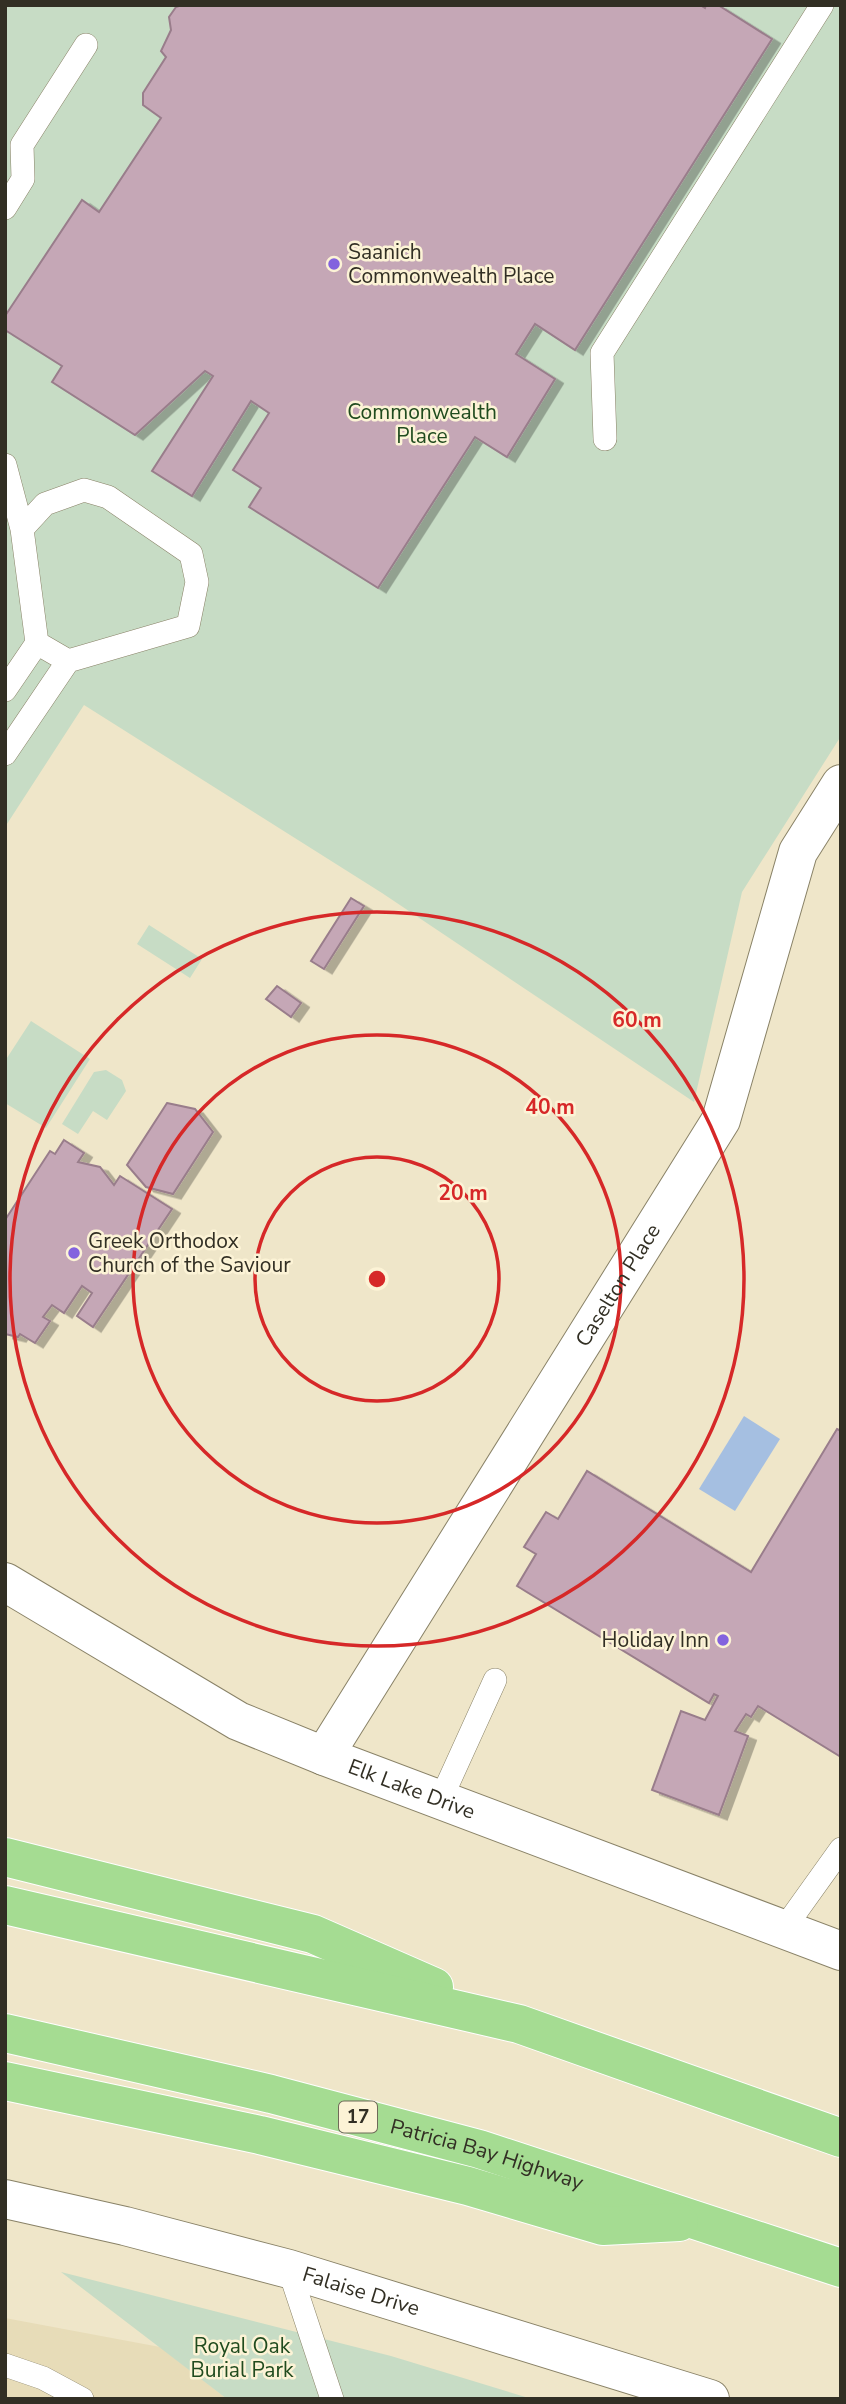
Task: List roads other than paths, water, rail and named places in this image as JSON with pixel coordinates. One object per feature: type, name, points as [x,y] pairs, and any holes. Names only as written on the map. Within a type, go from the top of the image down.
[{"type":"highway","points":[[5,1857],[313,1934],[519,2024],[841,2138]]},
{"type":"highway","points":[[5,1905],[519,2024]]},
{"type":"highway","name":"Patricia Bay Highway","points":[[5,2033],[271,2094],[466,2146],[705,2221],[841,2268]]},
{"type":"highway","points":[[5,2081],[260,2135],[468,2186],[603,2225],[705,2221]]},
{"type":"street","name":"Caselton Place","points":[[324,1756],[721,1120],[798,852],[841,784]]},
{"type":"street","name":"Elk Lake Drive","points":[[5,1582],[238,1721],[440,1801],[841,1951]]},
{"type":"street","name":"Falaise Drive","points":[[5,2199],[125,2226],[289,2269],[710,2399]]},
{"type":"lane","points":[[604,439],[602,353],[822,5]]},
{"type":"lane","points":[[831,5],[841,11]]},
{"type":"lane","points":[[5,208],[23,179],[22,145],[86,45]]},
{"type":"lane","points":[[5,465],[22,529],[37,643],[5,690]]},
{"type":"lane","points":[[5,754],[68,661],[188,626],[197,582],[191,554],[108,497],[84,491],[44,504],[22,529]]},
{"type":"lane","points":[[37,643],[68,661]]},
{"type":"lane","points":[[440,1801],[495,1680]]},
{"type":"lane","points":[[783,1930],[841,1849]]},
{"type":"lane","points":[[289,2269],[332,2399]]},
{"type":"lane","points":[[5,2365],[43,2378],[82,2399]]},
{"type":"water","points":[[744,1416],[780,1439],[735,1511],[699,1489]]},
{"type":"place","name":"Saanich Commonwealth Place","points":[[334,264]]},
{"type":"place","name":"Greek Orthodox Church of the Saviour","points":[[74,1253]]},
{"type":"place","name":"Holiday Inn","points":[[723,1640]]},
{"type":"park label","name":"Commonwealth Place","points":[[422,424]]},
{"type":"park label","name":"Royal Oak Burial Park","points":[[242,2358]]}]
